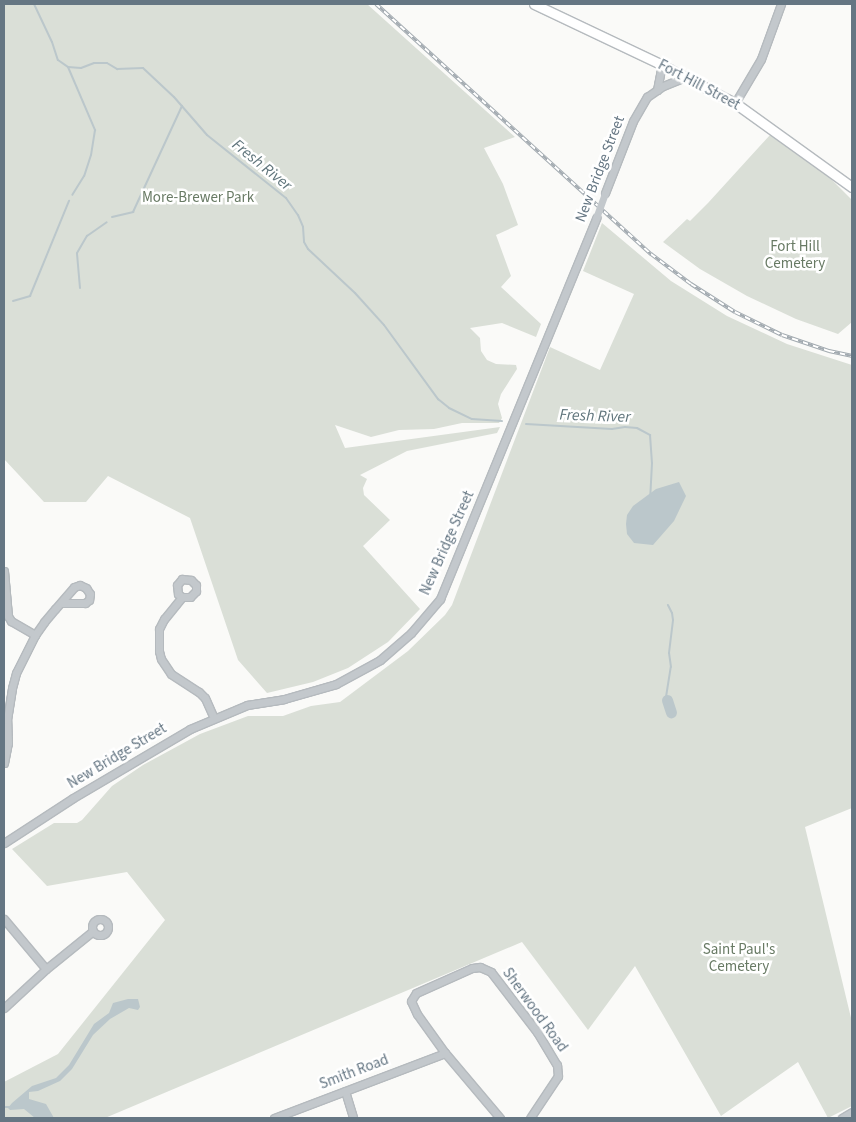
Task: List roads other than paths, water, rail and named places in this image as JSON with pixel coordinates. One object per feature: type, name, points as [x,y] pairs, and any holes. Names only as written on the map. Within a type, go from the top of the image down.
[{"type":"main road","name":"Fort Hill Street","points":[[534,4],[662,65],[735,104],[852,187]]},
{"type":"street","points":[[735,104],[761,59],[781,4]]},
{"type":"street","points":[[657,90],[662,65]]},
{"type":"street","name":"New Bridge Street","points":[[4,843],[155,749],[214,718],[247,705],[284,699],[336,684],[386,656],[403,642],[430,613],[440,599],[454,568],[596,218],[632,122],[647,97],[657,90],[686,77]]},
{"type":"street","points":[[4,571],[8,616],[11,621],[35,635]]},
{"type":"street","points":[[182,597],[164,619],[159,629],[161,659],[171,674],[205,698],[214,718]]},
{"type":"street","points":[[4,763],[8,743],[7,720],[16,673],[35,635],[61,603]]},
{"type":"street","points":[[4,919],[46,969]]},
{"type":"street","points":[[4,1008],[46,969],[93,931]]},
{"type":"street","name":"Sherwood Road","points":[[445,1053],[417,1014],[411,1001],[416,993],[443,979],[472,968],[480,967],[491,972],[527,1019],[559,1071],[558,1076],[530,1118]]},
{"type":"street","points":[[445,1053],[500,1118]]},
{"type":"street","name":"Smith Road","points":[[274,1118],[445,1053]]},
{"type":"street","points":[[345,1091],[352,1118]]},
{"type":"street","points":[[842,1118],[852,1112]]},
{"type":"waterway","name":"Fresh River","points":[[34,4],[52,42],[58,60],[68,67],[81,68],[94,63],[107,63],[117,69],[143,68],[174,97],[207,135],[286,198],[298,215],[303,227],[304,242],[308,249],[355,293],[384,325],[438,399],[449,408],[472,419],[502,421]]},
{"type":"waterway","points":[[68,67],[95,130],[91,155],[84,176],[72,195]]},
{"type":"waterway","points":[[112,217],[133,212],[182,106]]},
{"type":"waterway","points":[[13,301],[30,296],[69,201]]},
{"type":"waterway","points":[[80,288],[77,253],[87,236],[107,222]]},
{"type":"waterway","name":"Fresh River","points":[[526,424],[612,429],[637,428],[650,435],[652,463],[650,496]]},
{"type":"waterway","points":[[666,697],[671,667],[669,653],[673,620],[668,605]]},
{"type":"waterway","points":[[667,700],[671,712]]},
{"type":"waterway","points":[[4,1107],[10,1107]]},
{"type":"railway","points":[[376,4],[651,254],[691,284],[735,312],[782,335],[829,351],[852,356]]},
{"type":"park label","name":"More-Brewer Park","points":[[198,198]]},
{"type":"park label","name":"Fort Hill Cemetery","points":[[795,254]]},
{"type":"park label","name":"Saint Paul's Cemetery","points":[[739,958]]}]
